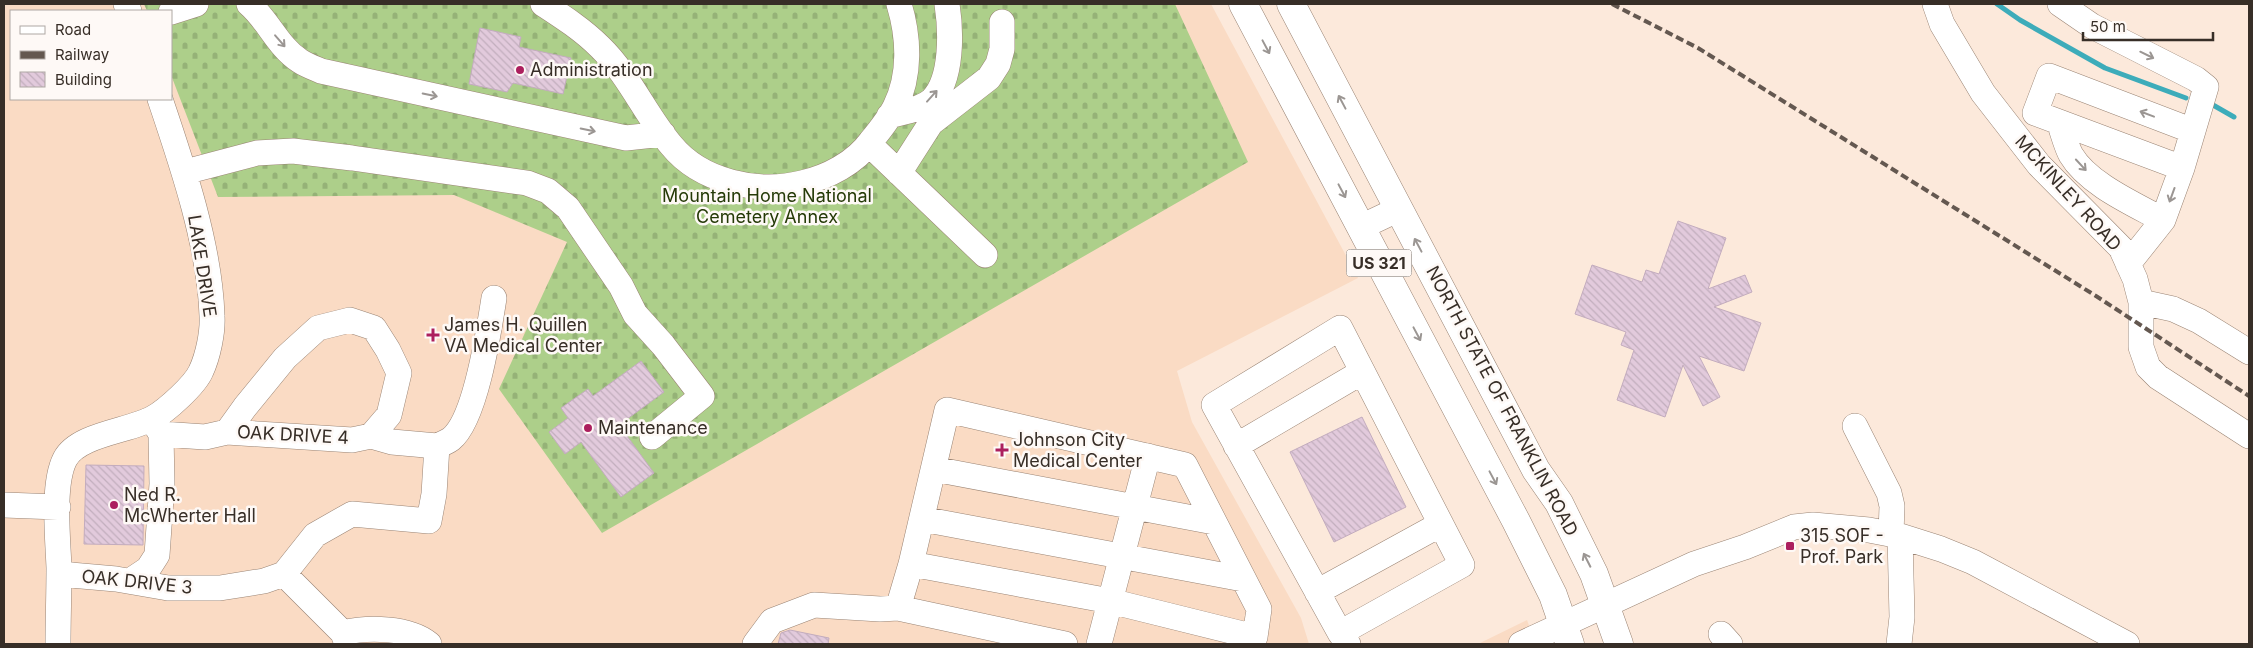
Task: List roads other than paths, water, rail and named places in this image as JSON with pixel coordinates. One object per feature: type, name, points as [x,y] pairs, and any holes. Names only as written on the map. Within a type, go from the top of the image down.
[{"type":"highway","name":"US 321","points":[[1243,4],[1516,521],[1553,595],[1567,634]]},
{"type":"highway","name":"NORTH STATE OF FRANKLIN ROAD","points":[[1291,4],[1536,470],[1559,503],[1594,574],[1618,644]]},
{"type":"street","points":[[172,12],[196,4]]},
{"type":"street","points":[[249,4],[260,13],[278,39],[298,60],[321,71],[626,138],[663,134]]},
{"type":"street","points":[[543,4],[572,22],[600,47],[617,67],[672,146],[697,167],[725,180],[751,187],[791,186],[824,178],[863,152],[895,107],[904,82],[907,53],[905,24],[899,4]]},
{"type":"street","points":[[889,116],[916,109],[932,99],[940,86],[950,56],[947,4]]},
{"type":"street","name":"MCKINLEY ROAD","points":[[1935,4],[1942,24],[1982,93],[2039,166],[2121,248],[2135,279],[2141,302],[2141,348],[2148,367],[2158,377],[2249,436]]},
{"type":"street","points":[[2060,4],[2092,26],[2196,79],[2206,88],[2182,168],[2163,220],[2128,264]]},
{"type":"street","points":[[899,173],[931,123],[989,78],[998,64],[1002,49],[1002,22]]},
{"type":"street","points":[[2182,168],[2036,113],[2048,76],[2193,131]]},
{"type":"street","name":"LAKE DRIVE","points":[[58,644],[58,507],[59,481],[65,459],[76,448],[105,434],[157,426],[201,373],[208,346],[212,317],[203,251],[184,172],[160,100]]},
{"type":"street","points":[[2059,122],[2072,155],[2090,176],[2119,196],[2163,220]]},
{"type":"street","points":[[869,144],[985,255]]},
{"type":"street","points":[[184,172],[257,153],[293,151],[371,160],[527,183],[548,190],[568,208],[621,286],[635,314],[663,345],[702,396],[652,436]]},
{"type":"street","points":[[1361,227],[1399,209]]},
{"type":"street","points":[[371,436],[392,442],[430,446],[452,438],[460,427],[471,402],[487,344],[494,298]]},
{"type":"street","points":[[2141,302],[2173,309],[2199,320],[2249,352]]},
{"type":"street","name":"OAK DRIVE 4","points":[[157,426],[206,437],[227,432],[352,440],[371,436],[389,415],[398,374],[388,350],[374,328],[350,320],[318,328],[285,358],[227,432]]},
{"type":"street","points":[[1340,328],[1462,565],[1344,638],[1236,446],[1214,405],[1340,328]]},
{"type":"street","points":[[1236,446],[1362,372]]},
{"type":"street","points":[[898,608],[911,564],[947,410],[1184,466],[1259,609],[1255,637],[1110,601],[911,564]]},
{"type":"street","points":[[130,581],[148,569],[157,555],[162,484],[157,426]]},
{"type":"street","points":[[1855,426],[1888,493],[1892,506],[1902,617],[1899,644]]},
{"type":"street","points":[[429,644],[421,638],[386,630],[358,630],[345,639],[284,574],[315,536],[352,514],[430,521],[434,494],[430,446]]},
{"type":"street","points":[[1099,644],[1148,456]]},
{"type":"street","points":[[934,469],[1214,522]]},
{"type":"street","points":[[4,505],[58,507]]},
{"type":"street","points":[[922,519],[1243,579]]},
{"type":"street","points":[[1317,592],[1441,524]]},
{"type":"street","points":[[1521,644],[1567,634],[1605,605],[1694,564],[1794,527],[1813,526],[1869,530],[1895,535],[1973,562],[2127,644]]},
{"type":"street","name":"OAK DRIVE 3","points":[[59,574],[130,581],[168,588],[220,588],[264,581],[284,574]]},
{"type":"street","points":[[755,644],[772,621],[814,605],[898,608],[1035,641],[1065,644]]},
{"type":"waterway","points":[[1997,4],[2020,20],[2105,68],[2186,98]]},
{"type":"waterway","points":[[2213,105],[2234,117]]},
{"type":"railway","points":[[1612,4],[1698,48],[2096,296],[2249,396]]},
{"type":"place","name":"Administration","points":[[520,70]]},
{"type":"place","name":"James H. Quillen VA Medical Center","points":[[433,335]]},
{"type":"place","name":"Maintenance","points":[[588,428]]},
{"type":"place","name":"Johnson City Medical Center","points":[[1002,450]]},
{"type":"place","name":"Ned R. McWherter Hall","points":[[114,505]]},
{"type":"place","name":"315 SOF - Prof. Park","points":[[1790,546]]},
{"type":"park label","name":"Mountain Home National Cemetery Annex","points":[[767,206]]}]
